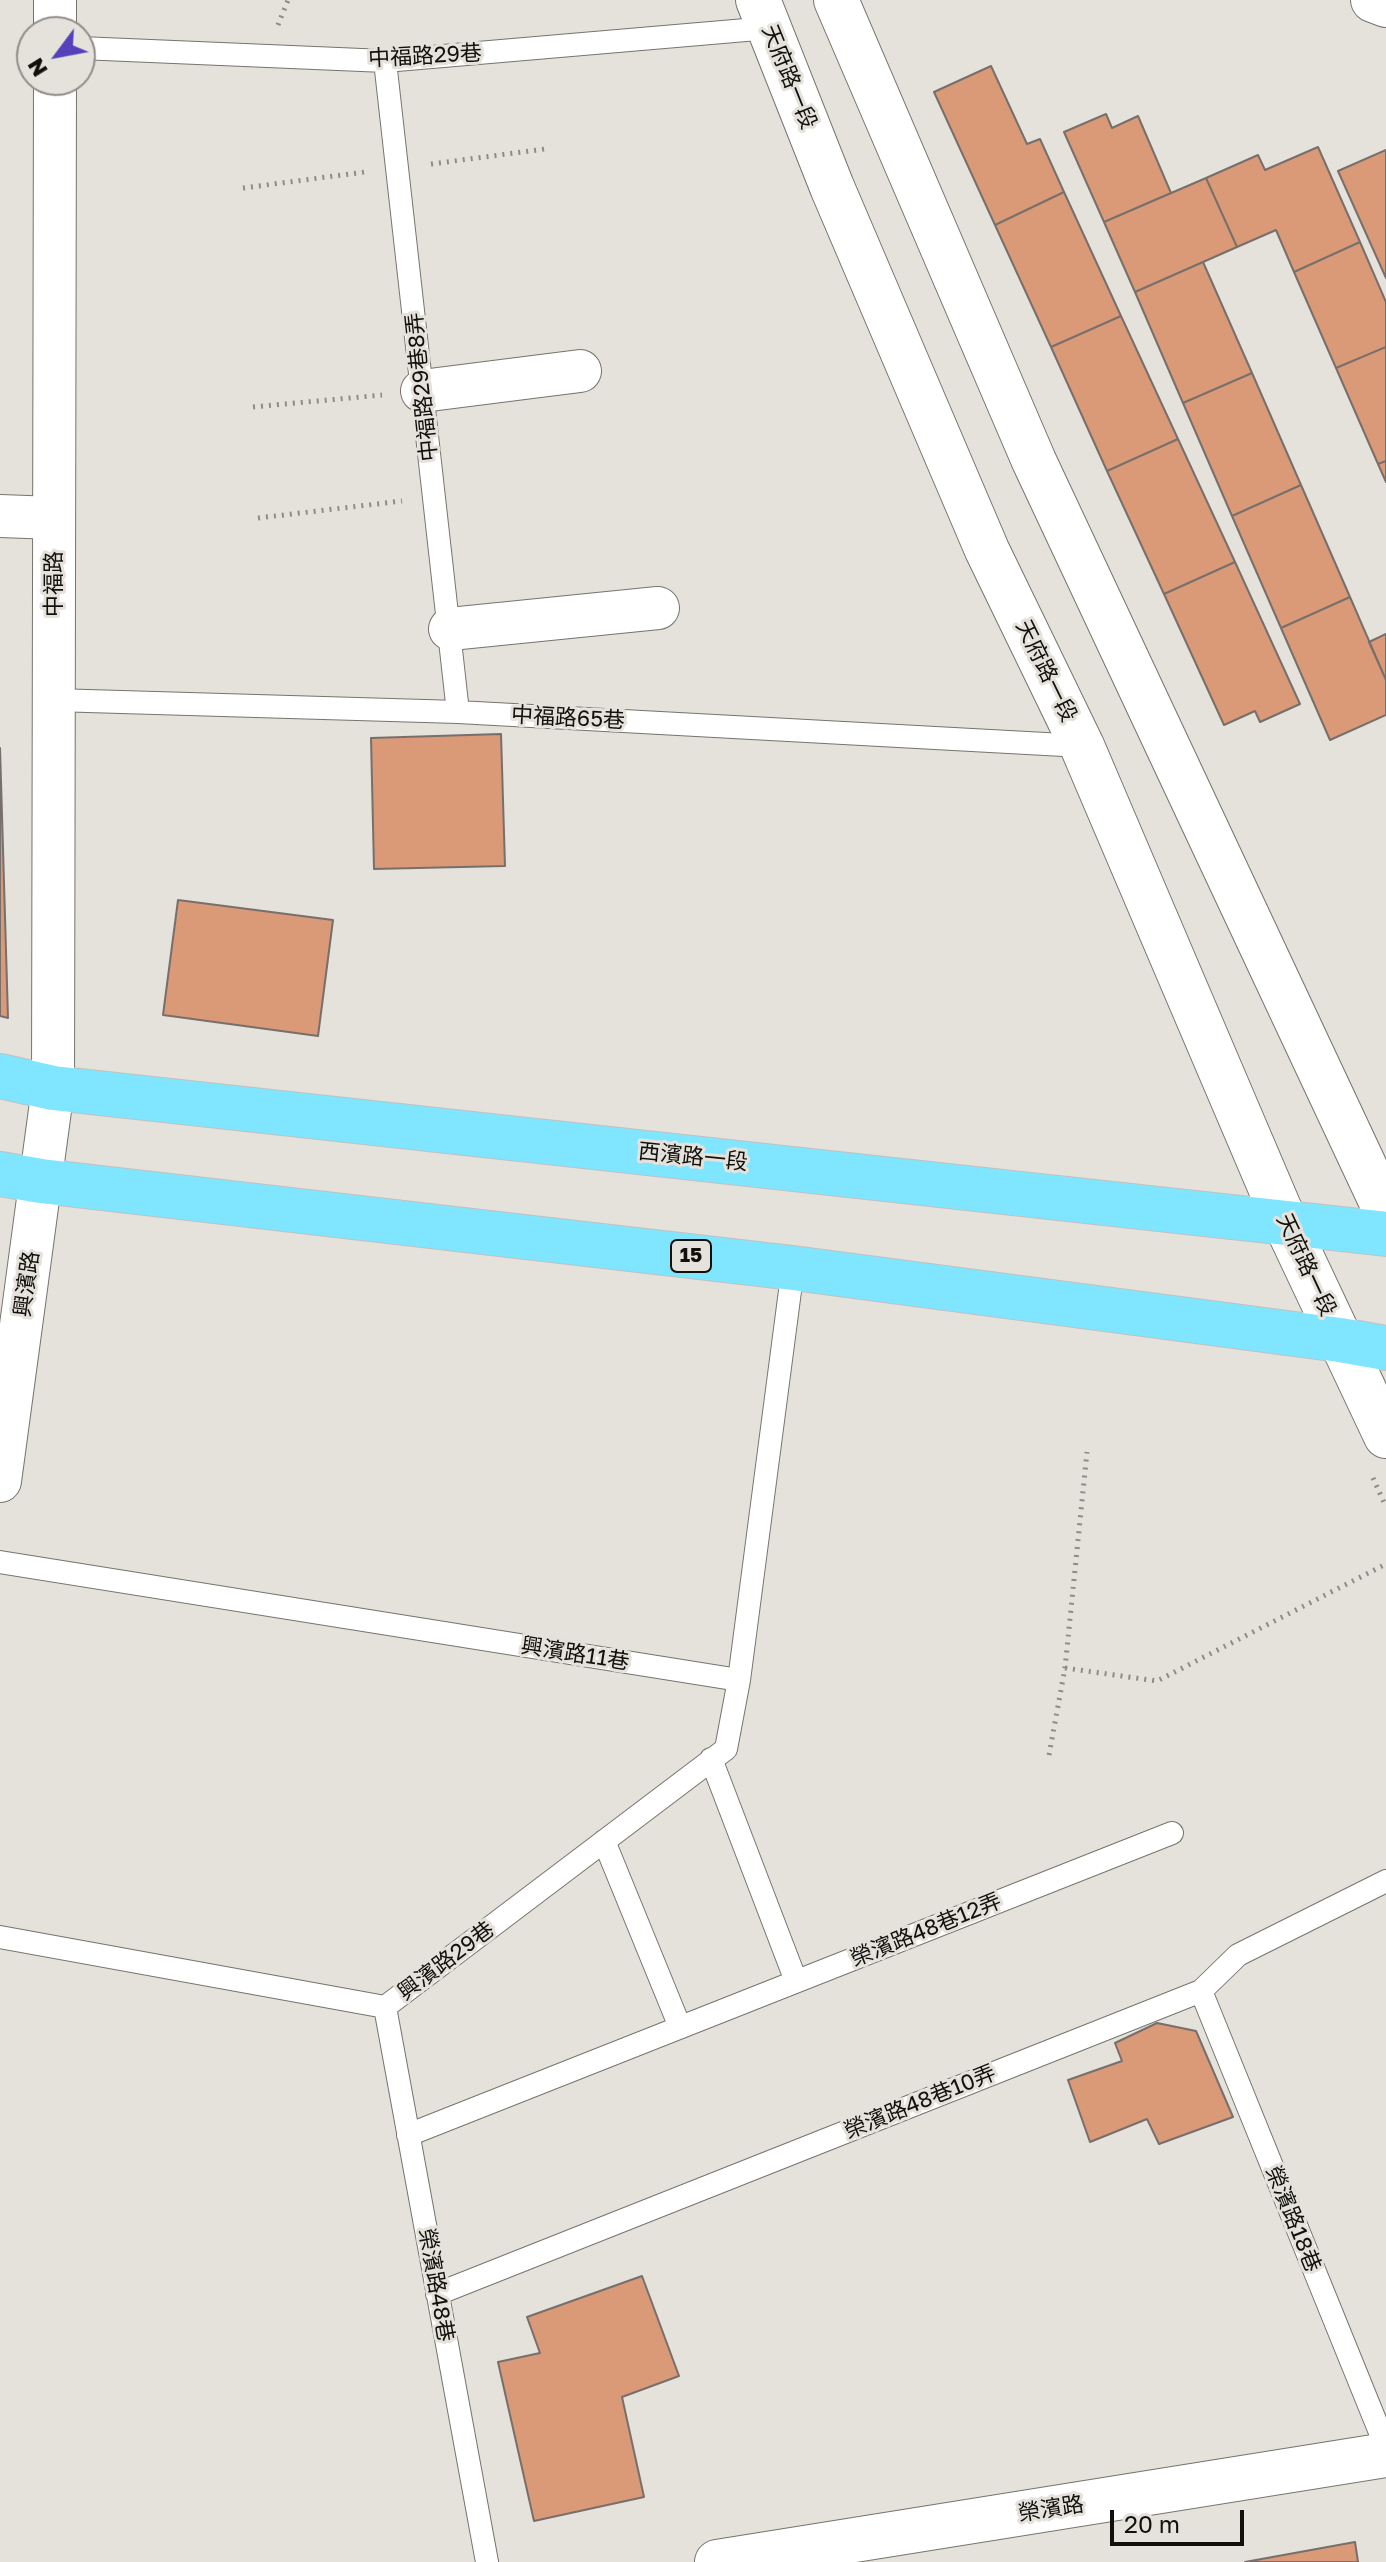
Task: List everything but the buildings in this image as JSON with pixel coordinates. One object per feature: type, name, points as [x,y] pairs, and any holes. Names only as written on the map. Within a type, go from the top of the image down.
[{"type":"main road","name":"西濱路一段","points":[[0,1076],[53,1088],[1386,1234]]},
{"type":"main road","name":"15","points":[[20,1178],[793,1268],[1386,1348]]},
{"type":"street","points":[[836,0],[1034,461],[1386,1212]]},
{"type":"street","points":[[1373,0],[1386,5]]},
{"type":"street","name":"天府路一段","points":[[764,14],[832,187],[987,550],[1082,746],[1285,1222],[1386,1436]]},
{"type":"street","name":"中福路","points":[[53,1088],[55,96]]},
{"type":"street","points":[[422,391],[580,371]]},
{"type":"street","points":[[0,516],[54,518]]},
{"type":"street","points":[[450,629],[658,608]]},
{"type":"street","name":"興濱路","points":[[0,1481],[20,1178],[53,1088]]},
{"type":"street","name":"榮濱路","points":[[717,2562],[1386,2455]]},
{"type":"lane","name":"中福路29巷","points":[[96,49],[385,61],[764,14]]},
{"type":"lane","name":"中福路29巷8弄","points":[[385,61],[458,712]]},
{"type":"lane","name":"中福路65巷","points":[[54,700],[458,712],[1082,746]]},
{"type":"lane","points":[[739,1680],[793,1268]]},
{"type":"lane","name":"興濱路11巷","points":[[0,1562],[739,1680]]},
{"type":"lane","name":"興濱路29巷","points":[[0,1937],[385,2007],[726,1749],[739,1680]]},
{"type":"lane","points":[[711,1759],[796,1981]]},
{"type":"lane","name":"榮濱路48巷12弄","points":[[408,2135],[1172,1833]]},
{"type":"lane","points":[[604,1841],[680,2027]]},
{"type":"lane","name":"榮濱路48巷10弄","points":[[437,2294],[1201,1991],[1238,1955],[1386,1881]]},
{"type":"lane","name":"榮濱路18巷","points":[[1201,1991],[1386,2447]]},
{"type":"lane","name":"榮濱路48巷","points":[[385,2007],[487,2562]]},
{"type":"path","points":[[243,188],[545,149]]},
{"type":"path","points":[[253,407],[422,391]]},
{"type":"path","points":[[258,518],[434,497]]},
{"type":"path","points":[[1049,1755],[1065,1668],[1087,1452]]},
{"type":"path","points":[[1065,1668],[1157,1681],[1386,1564]]}]
